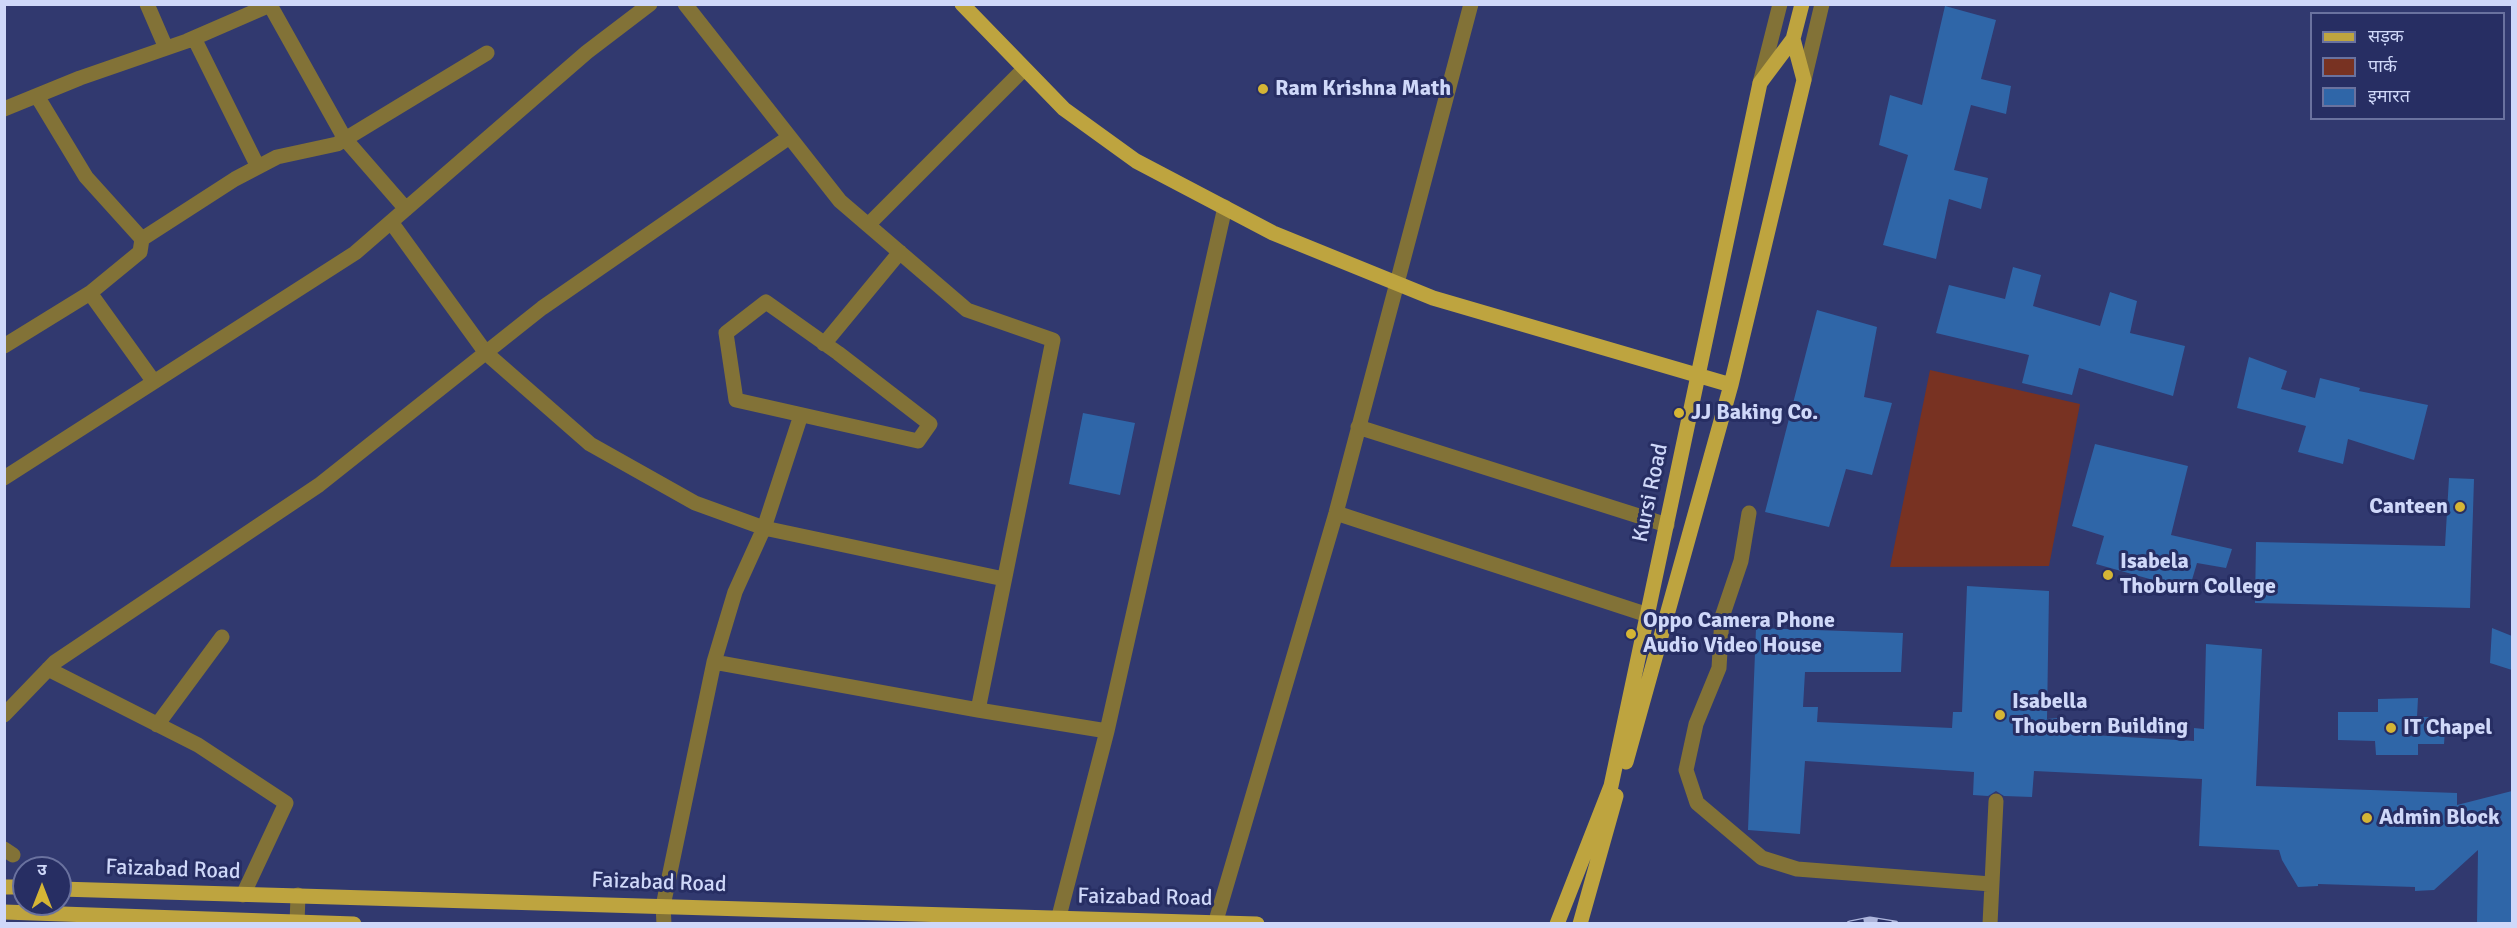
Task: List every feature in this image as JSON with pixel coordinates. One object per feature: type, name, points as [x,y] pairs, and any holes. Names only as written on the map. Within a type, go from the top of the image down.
[{"type":"main road","points":[[962,4],[1064,109],[1136,161],[1274,233],[1433,298],[1731,385]]},
{"type":"main road","name":"Kursi Road","points":[[1557,924],[1611,786],[1760,83],[1793,39],[1802,4]]},
{"type":"main road","name":"Kursi Road","points":[[1580,924],[1731,385],[1804,80],[1793,39]]},
{"type":"main road","name":"Faizabad Road","points":[[72,889],[663,906],[1058,921],[1257,924]]},
{"type":"main road","points":[[4,912],[354,924]]},
{"type":"street","points":[[147,4],[165,48]]},
{"type":"street","points":[[4,478],[355,253],[588,52],[650,4]]},
{"type":"street","points":[[685,4],[788,138],[840,201],[967,310],[1053,340],[978,710]]},
{"type":"street","points":[[1215,922],[1336,513],[1395,283],[1471,4]]},
{"type":"street","points":[[1760,83],[1780,4]]},
{"type":"street","points":[[1804,80],[1822,4]]},
{"type":"street","points":[[4,109],[80,78],[194,38],[271,5],[345,139],[406,209]]},
{"type":"street","points":[[194,38],[258,167]]},
{"type":"street","points":[[4,346],[90,292],[140,252],[142,239],[258,167],[277,157],[337,144],[487,53]]},
{"type":"street","points":[[868,225],[1024,69]]},
{"type":"street","points":[[37,96],[86,177],[142,239]]},
{"type":"street","points":[[4,715],[55,662],[320,485],[542,308],[788,138]]},
{"type":"street","points":[[1058,921],[1107,731],[1225,207]]},
{"type":"street","points":[[391,222],[486,352],[590,444],[695,503],[764,528],[1005,579]]},
{"type":"street","points":[[824,344],[900,252]]},
{"type":"street","points":[[90,292],[154,382]]},
{"type":"street","points":[[766,302],[824,344],[930,424],[918,441],[736,400],[726,333],[766,302]]},
{"type":"street","points":[[664,924],[663,906],[714,662],[735,592],[764,528],[801,415]]},
{"type":"street","points":[[1358,427],[1667,525]]},
{"type":"street","points":[[1336,513],[1648,615]]},
{"type":"street","points":[[1749,513],[1741,561],[1722,617],[1719,668],[1696,724],[1686,770],[1697,803],[1762,858],[1797,868],[1991,885]]},
{"type":"street","points":[[157,725],[222,637]]},
{"type":"street","points":[[714,662],[1107,731]]},
{"type":"street","points":[[48,669],[198,746],[286,803],[243,895]]},
{"type":"street","points":[[1990,924],[1996,801]]},
{"type":"street","points":[[297,922],[298,895]]},
{"type":"green space","points":[[1930,370],[2080,404],[2049,566],[1890,567]]},
{"type":"building","points":[[1945,6],[1996,20],[1981,79],[2011,86],[2006,114],[1971,105],[1954,170],[1988,178],[1981,209],[1949,199],[1936,259],[1883,245],[1908,155],[1879,145],[1890,95],[1922,105]]},
{"type":"building","points":[[2013,267],[2041,275],[2033,306],[2100,326],[2110,292],[2137,301],[2130,333],[2185,346],[2173,396],[2079,368],[2072,395],[2022,383],[2029,355],[1936,333],[1949,285],[2005,299]]},
{"type":"building","points":[[1817,310],[1877,327],[1864,397],[1892,403],[1872,475],[1846,469],[1829,527],[1765,512]]},
{"type":"building","points":[[2249,357],[2287,371],[2281,389],[2315,398],[2320,378],[2360,388],[2359,391],[2428,405],[2414,460],[2348,439],[2343,464],[2298,452],[2306,426],[2237,408]]},
{"type":"building","points":[[1083,413],[1135,423],[1120,495],[1069,484]]},
{"type":"building","points":[[2095,444],[2188,466],[2171,535],[2232,549],[2226,568],[2197,563],[2189,590],[2096,564],[2104,536],[2072,526]]},
{"type":"building","points":[[2449,478],[2474,479],[2470,608],[2255,603],[2256,542],[2445,546]]},
{"type":"building","name":"Isabella Thoubern Building","points":[[1967,586],[2049,591],[2047,719],[2058,718],[2058,733],[2194,741],[2194,728],[2204,729],[2206,644],[2262,649],[2256,786],[2457,793],[2457,805],[2512,791],[2512,924],[2477,924],[2478,850],[2434,890],[2415,891],[2415,887],[2318,884],[2318,886],[2298,887],[2282,860],[2279,850],[2199,846],[2202,779],[2034,771],[2032,797],[2004,796],[1996,791],[1988,796],[1973,795],[1974,772],[1805,761],[1800,834],[1748,830],[1756,628],[1903,633],[1901,672],[1805,672],[1803,707],[1818,707],[1817,722],[1952,728],[1953,712],[1962,712]]},
{"type":"building","points":[[2492,628],[2512,636],[2512,670],[2490,663]]},
{"type":"building","name":"IT Chapel","points":[[2418,698],[2417,717],[2446,717],[2444,744],[2418,744],[2418,755],[2376,755],[2375,741],[2338,740],[2338,712],[2378,712],[2378,699]]},
{"type":"railway","points":[[1850,924],[1870,920],[1895,924]]},
{"type":"place","name":"Ram Krishna Math","points":[[1263,89]]},
{"type":"place","name":"JJ Baking Co.","points":[[1679,413]]},
{"type":"place","name":"Canteen","points":[[2460,507]]},
{"type":"place","name":"Isabela Thoburn College","points":[[2108,575]]},
{"type":"place","name":"Oppo Camera Phone Audio Video House","points":[[1631,634]]},
{"type":"place","name":"Isabella Thoubern Building","points":[[2000,715]]},
{"type":"place","name":"IT Chapel","points":[[2391,728]]},
{"type":"place","name":"Admin Block","points":[[2367,818]]}]
